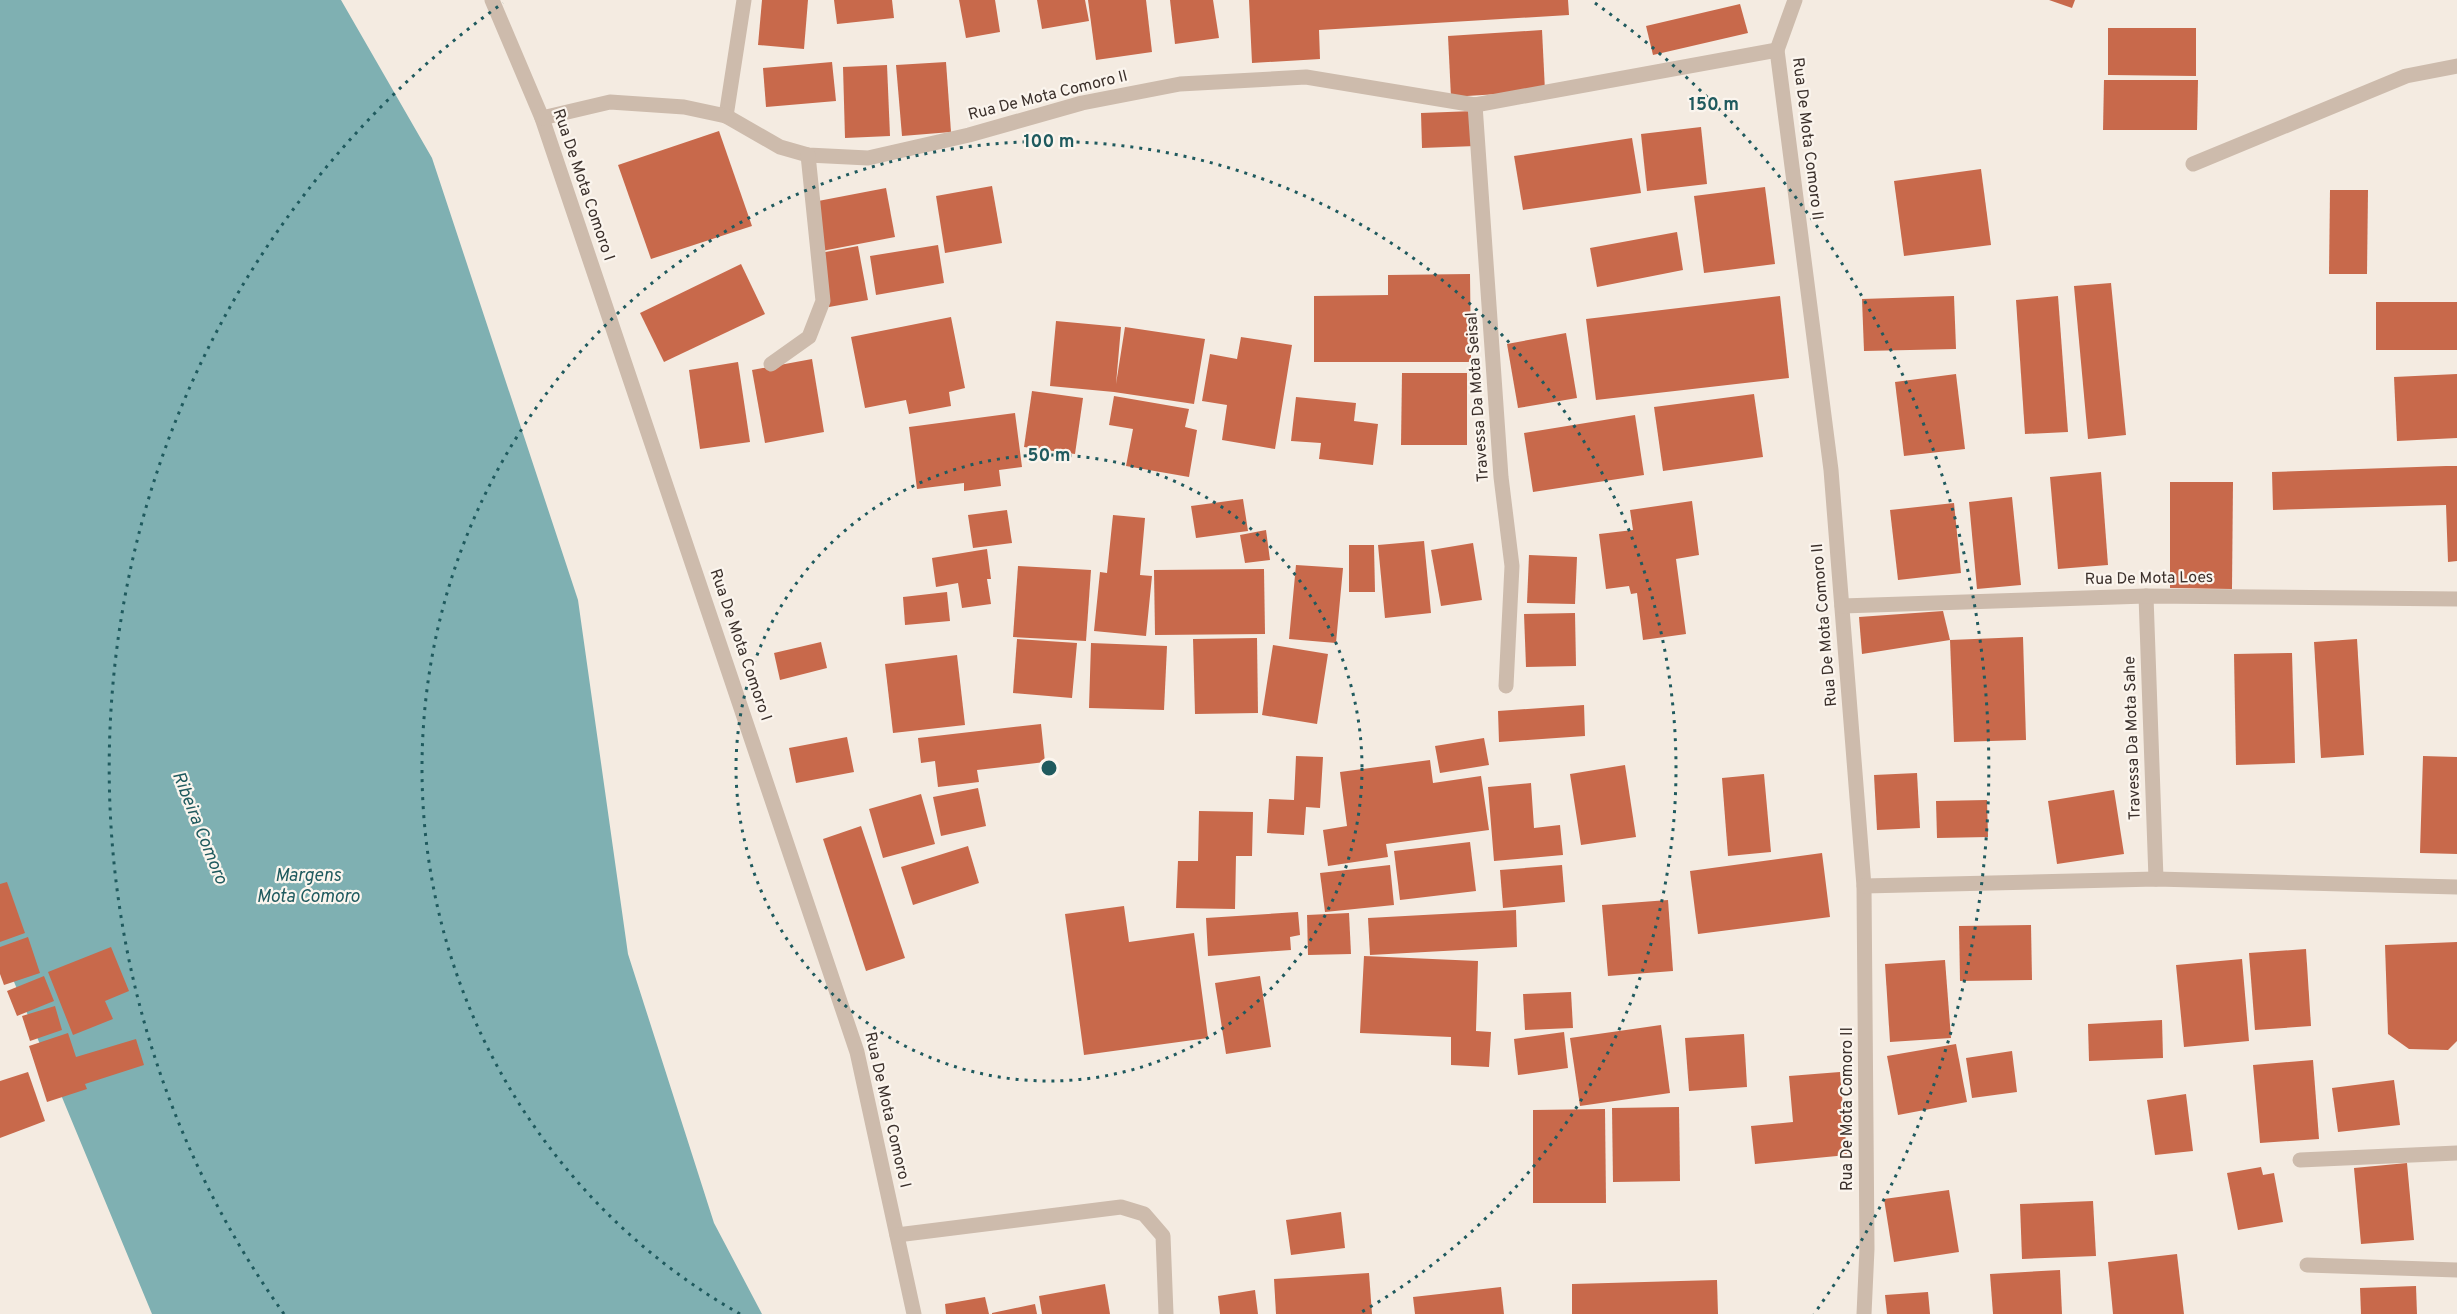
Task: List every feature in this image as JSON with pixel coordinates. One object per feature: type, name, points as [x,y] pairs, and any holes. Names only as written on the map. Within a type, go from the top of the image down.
[{"type":"street","name":"Rua De Mota Comoro I","points":[[492,0],[542,118],[857,1052],[914,1314]]},
{"type":"street","points":[[726,116],[744,0]]},
{"type":"street","points":[[1778,50],[1795,0]]},
{"type":"street","name":"Rua De Mota Comoro II","points":[[542,118],[610,102],[684,107],[726,116],[780,147],[808,155],[868,158],[969,135],[1082,103],[1180,84],[1306,77],[1475,105],[1778,50],[1831,470],[1864,886],[1864,1314]]},
{"type":"street","points":[[2193,164],[2406,76],[2457,66]]},
{"type":"street","name":"Travessa Da Mota Seisal","points":[[1475,105],[1501,477],[1512,566],[1506,686]]},
{"type":"street","points":[[771,364],[809,337],[823,302],[808,155]]},
{"type":"street","name":"Rua De Mota Loes","points":[[1842,606],[2146,596],[2457,599]]},
{"type":"street","name":"Travessa Da Mota Sahe","points":[[2146,596],[2156,879]]},
{"type":"street","points":[[1864,886],[2156,879],[2457,887]]},
{"type":"street","points":[[2300,1160],[2457,1153]]},
{"type":"street","points":[[897,1235],[1121,1207],[1144,1214],[1162,1236],[1166,1314]]},
{"type":"street","points":[[2307,1265],[2457,1270]]},
{"type":"water","name":"Margens Mota Comoro","points":[[0,0],[341,0],[432,158],[578,600],[628,954],[714,1223],[762,1314],[152,1314],[0,948]]},
{"type":"building","points":[[762,0],[808,0],[804,49],[758,45]]},
{"type":"building","points":[[834,0],[892,0],[894,18],[837,24]]},
{"type":"building","points":[[959,0],[995,0],[1000,32],[966,38]]},
{"type":"building","points":[[1037,0],[1085,0],[1089,21],[1042,29]]},
{"type":"building","points":[[1088,0],[1146,0],[1152,52],[1096,60]]},
{"type":"building","points":[[1170,0],[1213,0],[1219,38],[1175,44]]},
{"type":"building","points":[[1249,0],[1568,0],[1569,15],[1319,30],[1320,59],[1252,63]]},
{"type":"building","points":[[2049,0],[2075,0],[2072,8]]},
{"type":"building","points":[[1740,4],[1748,33],[1653,55],[1646,26]]},
{"type":"building","points":[[2108,28],[2196,28],[2196,76],[2108,75]]},
{"type":"building","points":[[1542,30],[1545,91],[1451,97],[1448,36]]},
{"type":"building","points":[[832,62],[836,101],[766,107],[763,68]]},
{"type":"building","points":[[946,62],[951,132],[902,136],[896,65]]},
{"type":"building","points":[[887,65],[890,136],[845,138],[843,67]]},
{"type":"building","points":[[2104,80],[2198,80],[2197,130],[2103,130]]},
{"type":"building","points":[[1474,111],[1476,146],[1422,148],[1421,113]]},
{"type":"building","points":[[1701,127],[1707,184],[1647,191],[1641,134]]},
{"type":"building","points":[[719,131],[752,226],[651,259],[618,165]]},
{"type":"building","points":[[1632,138],[1641,193],[1523,210],[1514,156]]},
{"type":"building","points":[[1981,169],[1991,245],[1904,256],[1894,181]]},
{"type":"building","points":[[992,186],[1002,243],[945,253],[936,196]]},
{"type":"building","points":[[1765,187],[1775,264],[1704,273],[1694,196]]},
{"type":"building","points":[[886,188],[895,237],[822,251],[813,202]]},
{"type":"building","points":[[2330,190],[2368,190],[2367,274],[2329,274]]},
{"type":"building","points":[[1677,232],[1683,270],[1597,287],[1590,248]]},
{"type":"building","points":[[938,245],[944,283],[876,295],[870,256]]},
{"type":"building","points":[[858,246],[868,300],[829,307],[820,253]]},
{"type":"building","points":[[741,264],[765,314],[664,362],[640,313]]},
{"type":"building","points":[[1470,274],[1471,362],[1314,362],[1314,296],[1388,295],[1388,275]]},
{"type":"building","points":[[2111,283],[2126,435],[2088,439],[2074,286]]},
{"type":"building","points":[[1780,296],[1789,378],[1596,400],[1586,319]]},
{"type":"building","points":[[1954,296],[1956,349],[1864,351],[1862,299]]},
{"type":"building","points":[[2058,296],[2068,432],[2025,434],[2016,300]]},
{"type":"building","points":[[2376,302],[2457,302],[2457,350],[2376,350]]},
{"type":"building","points":[[951,317],[965,388],[949,392],[951,406],[909,414],[906,400],[865,408],[851,337]]},
{"type":"building","points":[[1056,321],[1121,327],[1116,384],[1125,327],[1205,339],[1194,404],[1114,392],[1050,386]]},
{"type":"building","points":[[1566,333],[1577,398],[1518,408],[1507,344]]},
{"type":"building","points":[[1241,337],[1292,345],[1275,449],[1222,440],[1227,405],[1202,401],[1210,354],[1237,359]]},
{"type":"building","points":[[812,359],[824,432],[765,443],[752,370]]},
{"type":"building","points":[[738,362],[750,442],[700,449],[689,370]]},
{"type":"building","points":[[1402,373],[1467,373],[1467,445],[1401,445]]},
{"type":"building","points":[[1956,374],[1965,449],[1904,456],[1895,382]]},
{"type":"building","points":[[2457,374],[2457,438],[2397,441],[2394,377]]},
{"type":"building","points":[[1032,391],[1083,398],[1075,454],[1024,447]]},
{"type":"building","points":[[1754,394],[1763,457],[1663,471],[1654,407]]},
{"type":"building","points":[[1114,396],[1189,409],[1185,427],[1197,430],[1189,477],[1126,466],[1133,429],[1109,425]]},
{"type":"building","points":[[1296,397],[1356,403],[1354,421],[1378,424],[1373,465],[1319,459],[1321,443],[1291,441]]},
{"type":"building","points":[[1015,413],[1022,467],[999,470],[1001,486],[964,491],[964,483],[917,489],[909,427]]},
{"type":"building","points":[[1635,415],[1644,475],[1533,492],[1524,433]]},
{"type":"building","points":[[2457,466],[2457,561],[2448,562],[2446,505],[2273,510],[2272,472]]},
{"type":"building","points":[[2101,472],[2108,565],[2058,569],[2050,477]]},
{"type":"building","points":[[2170,482],[2233,482],[2232,589],[2170,588]]},
{"type":"building","points":[[2012,497],[2021,585],[1977,589],[1969,502]]},
{"type":"building","points":[[1243,499],[1248,531],[1196,538],[1191,506]]},
{"type":"building","points":[[1692,501],[1699,555],[1676,559],[1686,634],[1643,640],[1637,593],[1631,594],[1629,586],[1606,589],[1599,534],[1633,530],[1630,510]]},
{"type":"building","points":[[1954,503],[1961,573],[1898,580],[1890,510]]},
{"type":"building","points":[[1007,510],[1012,543],[973,548],[968,515]]},
{"type":"building","points":[[1113,515],[1145,518],[1140,575],[1152,576],[1146,636],[1094,631],[1100,572],[1107,573]]},
{"type":"building","points":[[1266,530],[1270,560],[1245,563],[1240,535]]},
{"type":"building","points":[[1424,541],[1431,613],[1385,618],[1378,545]]},
{"type":"building","points":[[1473,543],[1482,600],[1441,606],[1431,550]]},
{"type":"building","points":[[1349,545],[1374,545],[1375,592],[1349,592]]},
{"type":"building","points":[[987,549],[991,579],[987,579],[991,604],[962,608],[958,583],[936,587],[932,558]]},
{"type":"building","points":[[1529,555],[1577,557],[1575,604],[1527,603]]},
{"type":"building","points":[[1296,565],[1343,568],[1336,643],[1289,639]]},
{"type":"building","points":[[1018,566],[1091,570],[1086,641],[1013,637]]},
{"type":"building","points":[[1264,569],[1265,634],[1155,635],[1154,570]]},
{"type":"building","points":[[947,592],[950,621],[905,625],[903,597]]},
{"type":"building","points":[[1943,611],[1950,640],[1862,654],[1859,617]]},
{"type":"building","points":[[1575,613],[1576,666],[1526,667],[1524,614]]},
{"type":"building","points":[[2023,637],[2026,740],[1954,742],[1950,640]]},
{"type":"building","points":[[1257,638],[1258,713],[1195,714],[1193,639]]},
{"type":"building","points":[[1017,639],[1077,643],[1072,698],[1013,693]]},
{"type":"building","points":[[2357,639],[2364,755],[2321,758],[2314,642]]},
{"type":"building","points":[[821,642],[827,668],[780,680],[774,653]]},
{"type":"building","points":[[1091,643],[1167,646],[1164,710],[1089,708]]},
{"type":"building","points":[[1273,645],[1328,654],[1317,724],[1262,715]]},
{"type":"building","points":[[2292,653],[2295,763],[2236,765],[2234,654]]},
{"type":"building","points":[[957,655],[965,725],[893,733],[885,664]]},
{"type":"building","points":[[1584,705],[1585,736],[1499,742],[1498,711]]},
{"type":"building","points":[[1041,724],[1045,762],[977,770],[979,782],[938,787],[935,761],[921,763],[918,738]]},
{"type":"building","points":[[847,737],[854,772],[796,783],[789,748]]},
{"type":"building","points":[[1484,738],[1489,765],[1440,773],[1435,746]]},
{"type":"building","points":[[1296,756],[1323,757],[1320,808],[1306,807],[1304,835],[1267,833],[1269,799],[1294,800]]},
{"type":"building","points":[[2423,756],[2457,757],[2457,854],[2420,853]]},
{"type":"building","points":[[1430,760],[1433,783],[1481,776],[1489,830],[1386,844],[1388,857],[1328,866],[1323,830],[1347,826],[1340,772]]},
{"type":"building","points":[[1625,765],[1636,837],[1581,845],[1570,774]]},
{"type":"building","points":[[1917,773],[1920,828],[1877,830],[1874,775]]},
{"type":"building","points":[[1764,774],[1771,852],[1728,856],[1722,778]]},
{"type":"building","points":[[1531,783],[1534,828],[1560,825],[1563,855],[1494,861],[1488,787]]},
{"type":"building","points":[[978,788],[986,826],[941,836],[933,797]]},
{"type":"building","points":[[2114,790],[2124,854],[2057,864],[2048,801]]},
{"type":"building","points":[[921,794],[935,844],[883,858],[869,809]]},
{"type":"building","points":[[1987,800],[1988,837],[1937,838],[1936,801]]},
{"type":"building","points":[[1199,811],[1253,812],[1252,856],[1236,856],[1235,909],[1176,908],[1178,861],[1198,861]]},
{"type":"building","points":[[861,826],[905,958],[866,971],[823,839]]},
{"type":"building","points":[[1470,842],[1476,891],[1400,900],[1394,851]]},
{"type":"building","points":[[968,846],[979,883],[913,905],[901,867]]},
{"type":"building","points":[[1822,853],[1830,917],[1698,934],[1690,871]]},
{"type":"building","points":[[1390,865],[1394,905],[1325,912],[1320,873]]},
{"type":"building","points":[[1562,865],[1565,902],[1503,908],[1500,870]]},
{"type":"building","points":[[7,882],[25,933],[0,942],[0,884]]},
{"type":"building","points":[[1668,900],[1673,971],[1608,976],[1602,905]]},
{"type":"building","points":[[1124,906],[1129,942],[1194,933],[1208,1038],[1084,1055],[1065,914]]},
{"type":"building","points":[[1516,910],[1517,947],[1370,955],[1368,918]]},
{"type":"building","points":[[1298,912],[1300,935],[1290,937],[1291,950],[1208,956],[1206,918]]},
{"type":"building","points":[[1349,913],[1351,954],[1308,955],[1307,915]]},
{"type":"building","points":[[2031,925],[2032,980],[1960,981],[1959,926]]},
{"type":"building","points":[[28,937],[40,973],[4,985],[0,974],[0,947]]},
{"type":"building","points":[[2457,942],[2457,1041],[2448,1050],[2409,1049],[2388,1034],[2385,945]]},
{"type":"building","points":[[111,947],[129,991],[105,1001],[113,1019],[73,1035],[48,972]]},
{"type":"building","points":[[2306,949],[2311,1026],[2255,1030],[2249,953]]},
{"type":"building","points":[[1364,956],[1478,961],[1476,1031],[1491,1032],[1489,1067],[1451,1065],[1451,1037],[1360,1033]]},
{"type":"building","points":[[2242,959],[2249,1041],[2184,1047],[2176,965]]},
{"type":"building","points":[[1945,960],[1951,1038],[1890,1042],[1885,964]]},
{"type":"building","points":[[44,976],[54,1001],[17,1016],[7,991]]},
{"type":"building","points":[[1260,976],[1271,1047],[1226,1054],[1215,983]]},
{"type":"building","points":[[1571,992],[1573,1028],[1525,1030],[1523,994]]},
{"type":"building","points":[[55,1006],[62,1030],[30,1041],[22,1016]]},
{"type":"building","points":[[2162,1020],[2163,1058],[2089,1061],[2088,1024]]},
{"type":"building","points":[[1661,1025],[1670,1093],[1580,1106],[1570,1038]]},
{"type":"building","points":[[1564,1032],[1568,1068],[1518,1075],[1514,1039]]},
{"type":"building","points":[[68,1033],[76,1057],[136,1039],[144,1065],[85,1084],[87,1089],[47,1102],[29,1046]]},
{"type":"building","points":[[1744,1034],[1747,1087],[1689,1091],[1685,1038]]},
{"type":"building","points":[[1956,1044],[1967,1102],[1898,1115],[1887,1056]]},
{"type":"building","points":[[2012,1051],[2017,1092],[1972,1098],[1966,1058]]},
{"type":"building","points":[[2313,1060],[2319,1139],[2260,1143],[2253,1065]]},
{"type":"building","points":[[28,1072],[45,1121],[0,1138],[0,1081]]},
{"type":"building","points":[[1840,1072],[1847,1155],[1755,1164],[1751,1126],[1793,1122],[1789,1076]]},
{"type":"building","points":[[2394,1080],[2400,1125],[2338,1132],[2332,1088]]},
{"type":"building","points":[[2186,1094],[2193,1151],[2155,1155],[2147,1100]]},
{"type":"building","points":[[1679,1107],[1680,1181],[1613,1182],[1612,1108]]},
{"type":"building","points":[[1605,1109],[1606,1203],[1533,1203],[1533,1110]]},
{"type":"building","points":[[2407,1163],[2414,1240],[2361,1244],[2354,1168]]},
{"type":"building","points":[[2261,1167],[2263,1175],[2274,1173],[2283,1222],[2238,1230],[2227,1173]]},
{"type":"building","points":[[1949,1190],[1959,1252],[1894,1262],[1884,1199]]},
{"type":"building","points":[[2093,1201],[2096,1256],[2022,1259],[2020,1204]]},
{"type":"building","points":[[1341,1212],[1345,1248],[1291,1255],[1286,1220]]},
{"type":"building","points":[[2177,1254],[2184,1314],[2113,1314],[2108,1262]]},
{"type":"building","points":[[2060,1270],[2062,1314],[1993,1314],[1990,1274]]},
{"type":"building","points":[[1369,1273],[1372,1314],[1276,1314],[1274,1279]]},
{"type":"building","points":[[1717,1280],[1718,1314],[1572,1314],[1572,1284]]},
{"type":"building","points":[[1105,1284],[1110,1314],[1042,1314],[1039,1296]]},
{"type":"building","points":[[2416,1286],[2417,1314],[2361,1314],[2360,1288]]},
{"type":"building","points":[[1501,1287],[1504,1314],[1415,1314],[1413,1297]]},
{"type":"building","points":[[1255,1290],[1258,1314],[1220,1314],[1218,1296]]},
{"type":"building","points":[[1928,1292],[1930,1314],[1887,1314],[1885,1295]]},
{"type":"building","points":[[985,1297],[989,1314],[946,1314],[945,1304]]},
{"type":"building","points":[[1035,1304],[1037,1314],[992,1314],[992,1313]]},
{"type":"water label","name":"Ribeira Comoro","points":[[199,828]]}]
